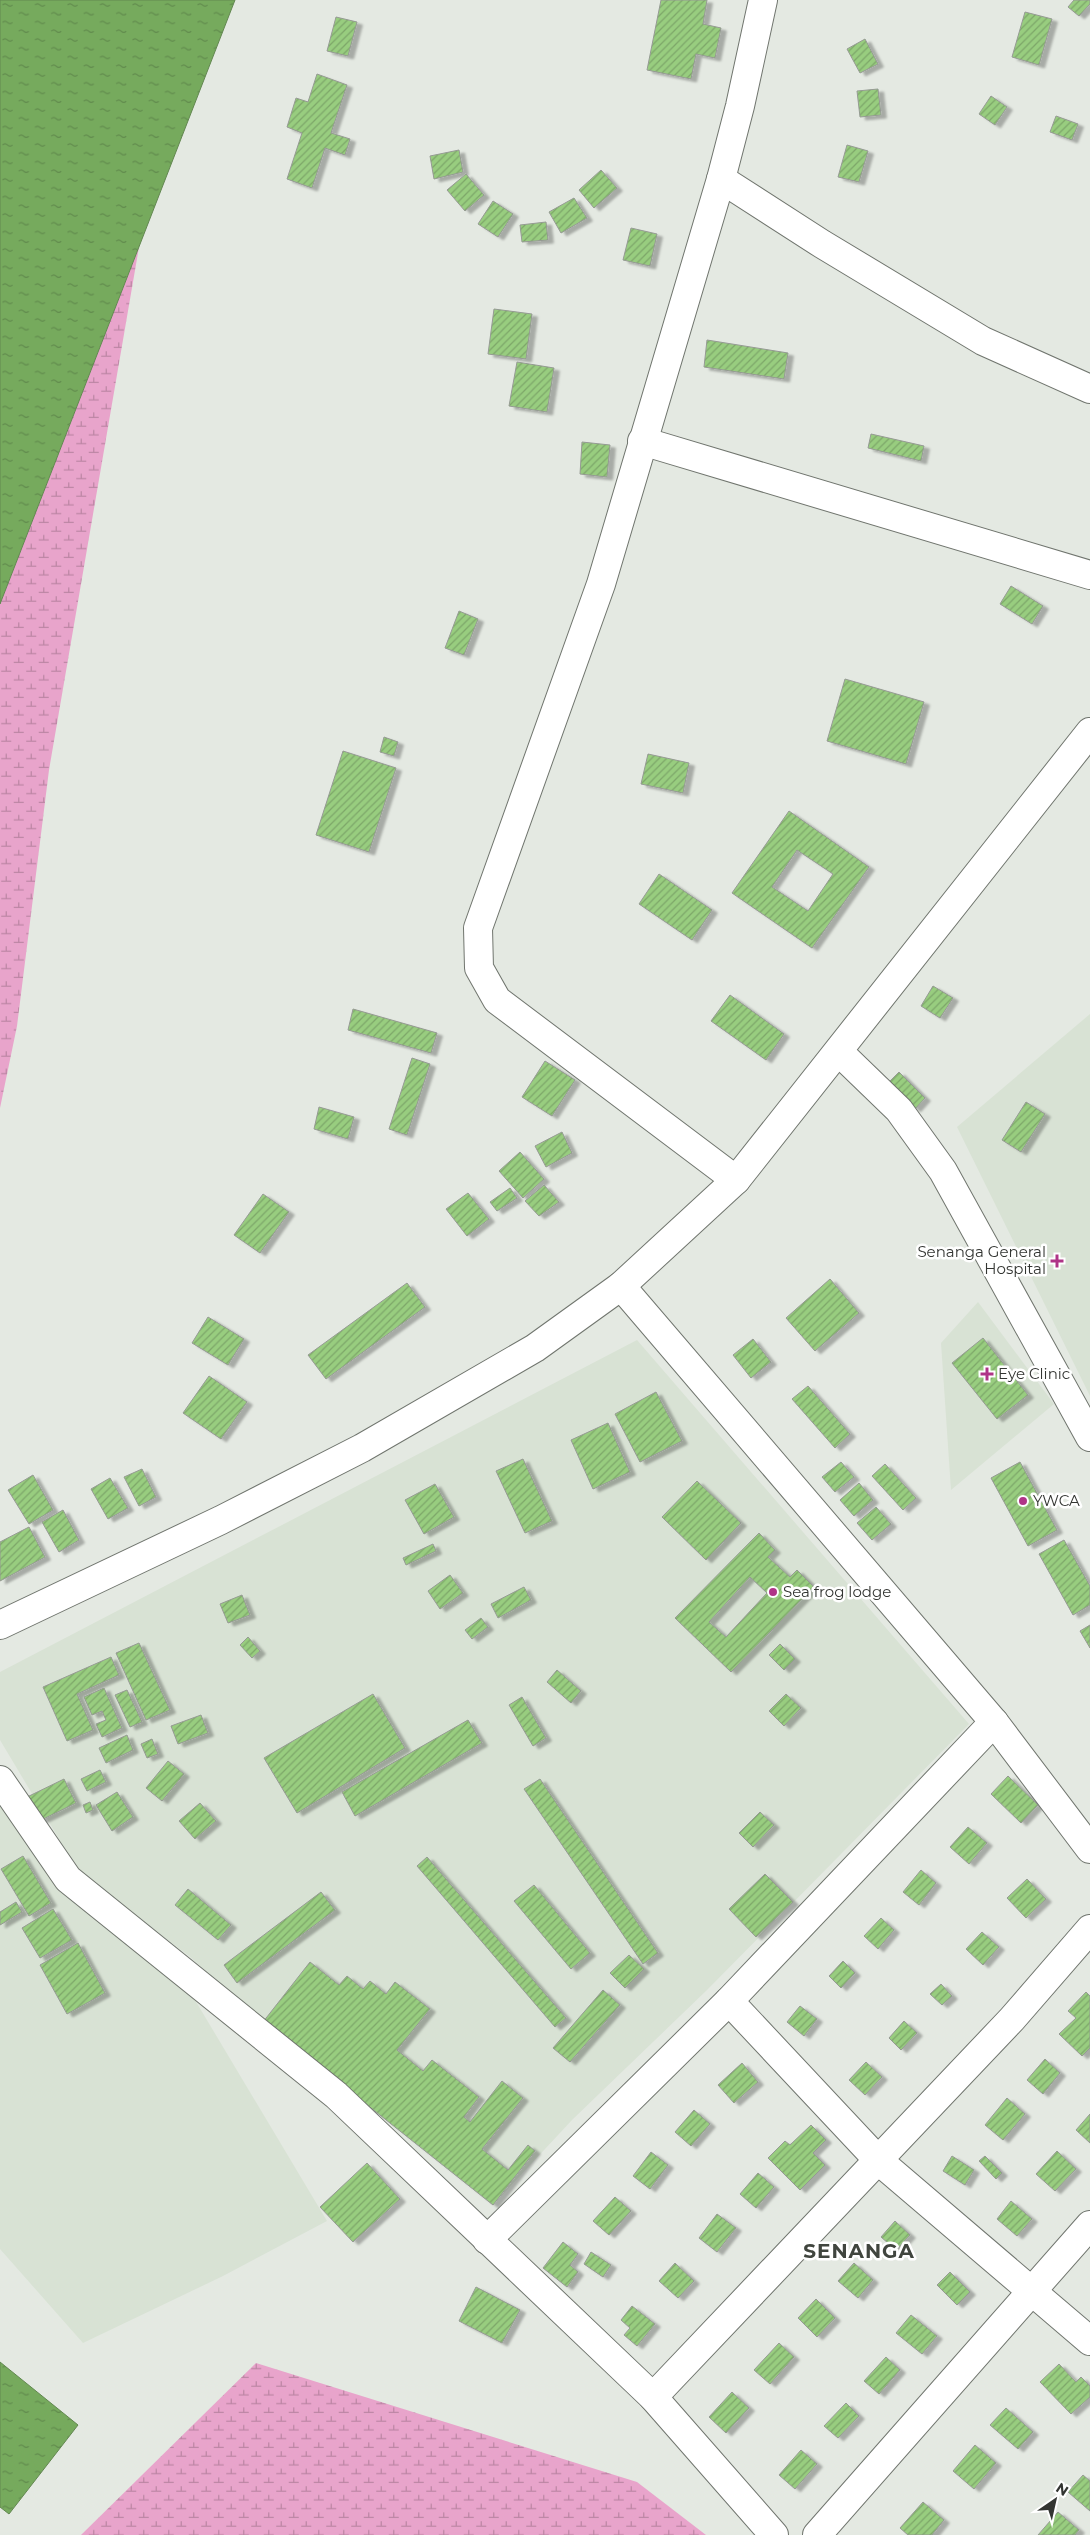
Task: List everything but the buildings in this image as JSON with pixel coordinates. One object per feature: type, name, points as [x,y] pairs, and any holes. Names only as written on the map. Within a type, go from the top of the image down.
[{"type":"street","points":[[736,1180],[497,1000],[479,968],[478,928],[601,584],[720,180],[740,106],[763,0]]},
{"type":"street","points":[[720,180],[983,341],[1090,389]]},
{"type":"street","points":[[642,440],[1090,576]]},
{"type":"street","points":[[0,1625],[221,1520],[362,1448],[535,1348],[621,1286],[736,1180],[1090,732]]},
{"type":"street","points":[[839,1052],[899,1110],[944,1171],[1090,1437]]},
{"type":"street","points":[[621,1286],[994,1722],[1090,1849]]},
{"type":"street","points":[[487,2240],[729,2001],[994,1722]]},
{"type":"street","points":[[0,1780],[68,1879],[336,2095],[653,2397],[774,2535]]},
{"type":"street","points":[[653,2397],[1012,2019],[1090,1929]]},
{"type":"street","points":[[729,2001],[879,2161],[1090,2341]]},
{"type":"street","points":[[817,2535],[1090,2224]]},
{"type":"shaded area","name":"Senanga General Hospital","points":[[1090,1014],[1090,1396],[957,1127]]},
{"type":"shaded area","name":"Eye Clinic","points":[[978,1302],[1054,1404],[951,1490],[941,1343]]},
{"type":"shaded area","points":[[637,1340],[969,1724],[707,1990],[572,2120],[493,2205],[263,2022],[189,1956],[80,1874],[0,1740],[0,1672]]},
{"type":"shaded area","points":[[0,1802],[186,1985],[327,2221],[223,2276],[83,2343],[0,2249]]},
{"type":"green space","points":[[139,247],[49,770],[17,1026],[0,1108],[0,604]]},
{"type":"green space","points":[[256,2363],[637,2482],[706,2535],[81,2535]]},
{"type":"water","points":[[0,0],[235,0],[0,604]]},
{"type":"water","points":[[0,2362],[78,2425],[9,2514],[0,2507]]},
{"type":"place","name":"Senanga General Hospital","points":[[1057,1261]]},
{"type":"place","name":"Eye Clinic","points":[[987,1374]]},
{"type":"place","name":"YWCA","points":[[1023,1501]]},
{"type":"place","name":"Sea frog lodge","points":[[773,1592]]},
{"type":"district","name":"SENANGA","points":[[859,2251]]}]
